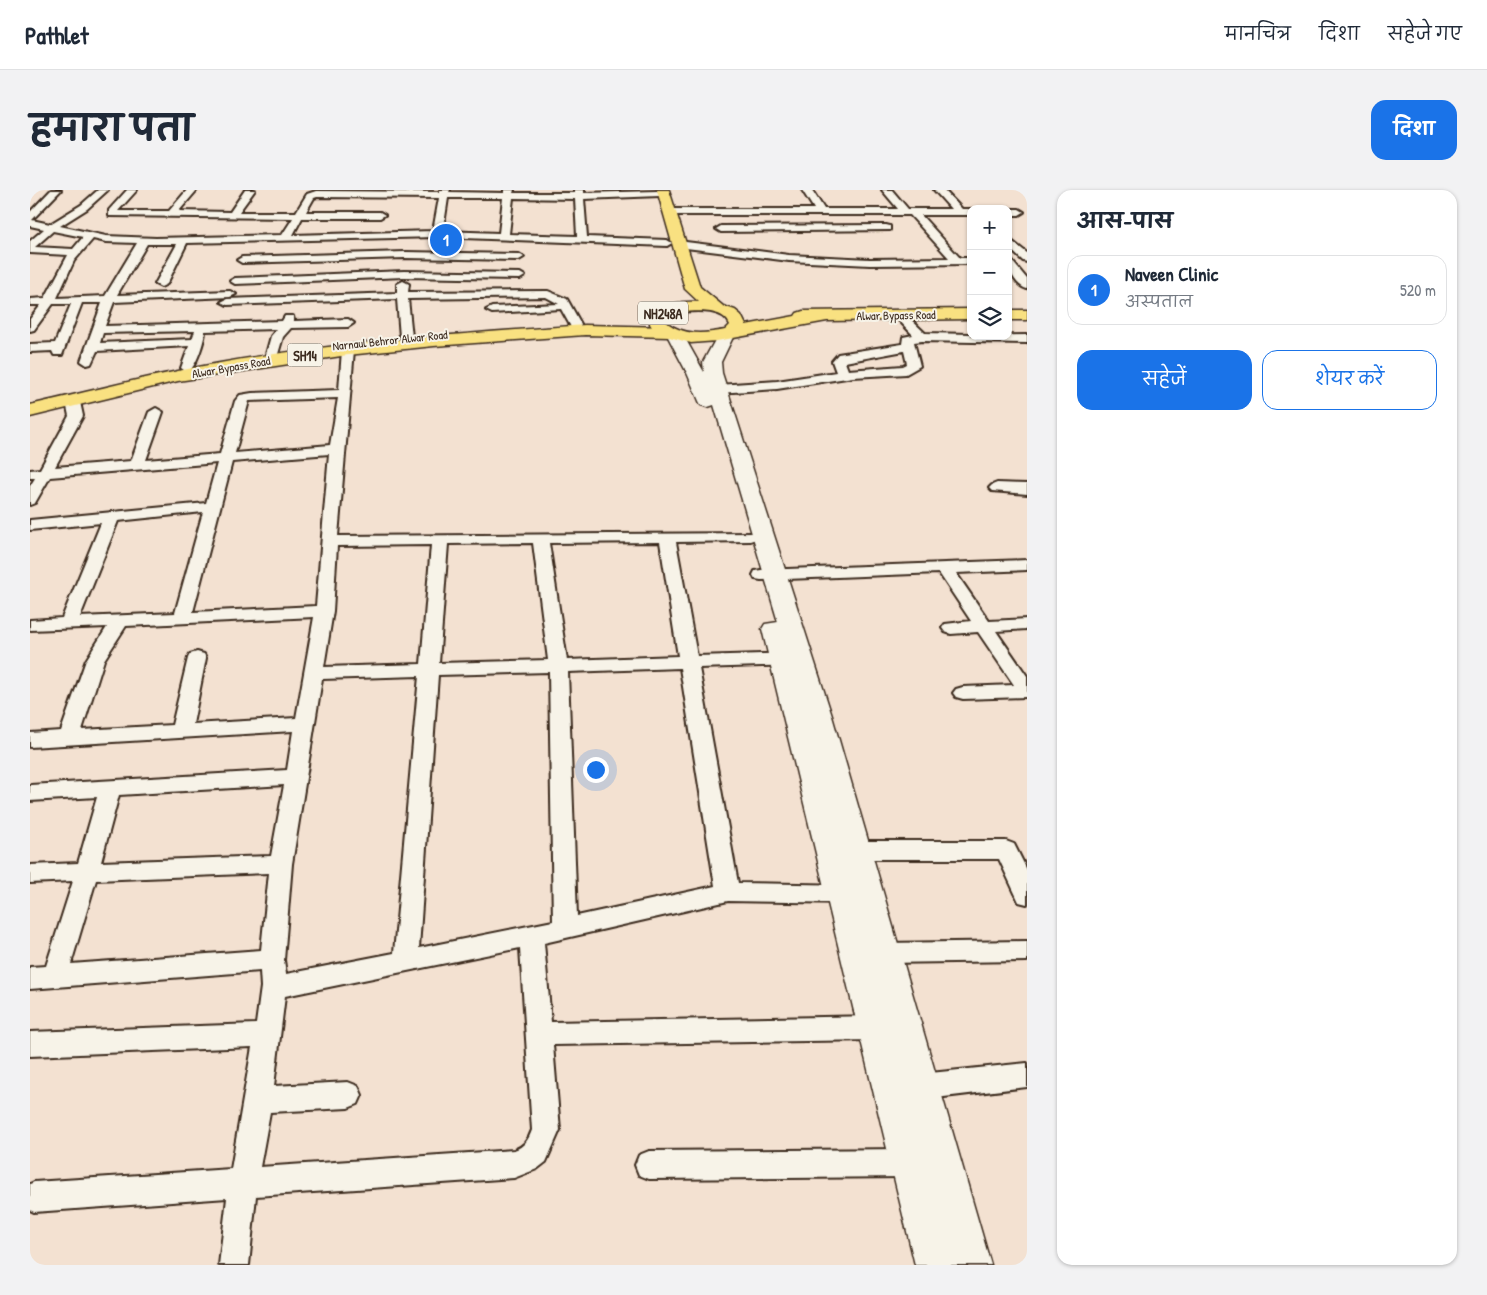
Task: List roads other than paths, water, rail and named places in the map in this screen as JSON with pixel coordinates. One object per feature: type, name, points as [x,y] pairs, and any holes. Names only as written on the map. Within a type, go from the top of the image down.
[{"type":"main road","name":"NH248A","points":[[664,198],[677,275],[676,292],[664,312],[658,318],[658,324],[672,334],[702,339],[725,322],[822,316]]},
{"type":"main road","name":"NH248A","points":[[664,198],[673,244],[693,289],[725,322]]},
{"type":"main road","name":"NH248A","points":[[664,312],[688,306],[704,307],[725,322],[822,316]]},
{"type":"main road","name":"SH14","points":[[580,327],[664,312]]},
{"type":"main road","name":"Alwar Bypass Road","points":[[822,316],[967,314]]},
{"type":"main road","points":[[1012,315],[1027,316]]},
{"type":"main road","name":"SH14","points":[[580,327],[672,334]]},
{"type":"main road","name":"Narnaul Behror Alwar Road","points":[[30,403],[186,368],[272,354],[348,347],[406,338],[580,327]]},
{"type":"main road","name":"Alwar Bypass Road","points":[[30,411],[178,376],[348,347],[580,327]]},
{"type":"street","points":[[30,218],[56,190]]},
{"type":"street","points":[[30,246],[52,227],[74,215],[103,190]]},
{"type":"street","points":[[132,190],[112,214],[380,215]]},
{"type":"street","points":[[172,215],[192,190]]},
{"type":"street","points":[[232,215],[250,190]]},
{"type":"street","points":[[807,190],[821,212]]},
{"type":"street","points":[[887,190],[957,261]]},
{"type":"street","points":[[939,190],[958,212]]},
{"type":"street","points":[[285,239],[310,196],[323,192],[579,193],[664,198],[716,212],[967,212]]},
{"type":"street","points":[[375,236],[386,192]]},
{"type":"street","points":[[437,234],[445,192]]},
{"type":"street","points":[[504,237],[509,193]]},
{"type":"street","points":[[579,193],[582,240]]},
{"type":"street","points":[[716,212],[727,251]]},
{"type":"street","points":[[1012,212],[1019,212]]},
{"type":"street","points":[[30,223],[106,239],[144,241],[249,240],[437,234],[673,244],[727,251],[808,255],[880,262],[967,261]]},
{"type":"street","points":[[854,228],[880,262]]},
{"type":"street","points":[[721,229],[795,232],[886,228]]},
{"type":"street","points":[[406,338],[402,297],[407,235]]},
{"type":"street","points":[[30,327],[49,302],[69,260],[90,236]]},
{"type":"street","points":[[224,310],[249,240]]},
{"type":"street","points":[[87,360],[110,299],[144,241]]},
{"type":"street","points":[[161,284],[182,241]]},
{"type":"street","points":[[1012,244],[1027,260]]},
{"type":"street","points":[[30,250],[76,252]]},
{"type":"street","points":[[242,260],[405,255],[519,257]]},
{"type":"street","points":[[1012,262],[1027,260]]},
{"type":"street","points":[[1012,267],[1027,286]]},
{"type":"street","points":[[235,281],[404,274],[520,276]]},
{"type":"street","points":[[30,302],[168,296],[287,325],[402,297],[548,294],[563,301],[580,327]]},
{"type":"street","points":[[155,329],[168,296]]},
{"type":"street","points":[[30,348],[59,350],[78,300]]},
{"type":"street","points":[[98,330],[201,328],[224,310],[293,300],[348,311]]},
{"type":"street","points":[[272,354],[277,336],[287,325],[293,300]]},
{"type":"street","points":[[492,310],[567,307]]},
{"type":"street","points":[[234,1265],[243,1182],[258,1100],[274,987],[272,960],[281,864],[294,777],[324,611],[337,449],[345,394],[348,311]]},
{"type":"street","points":[[900,314],[922,337]]},
{"type":"street","points":[[725,322],[712,362],[854,894],[876,1028],[905,1088],[970,1265]]},
{"type":"street","points":[[186,368],[198,342],[201,328]]},
{"type":"street","points":[[672,334],[704,391],[750,536],[769,575]]},
{"type":"street","points":[[718,389],[777,385],[843,374],[912,368],[914,366],[907,340],[911,338],[1027,339]]},
{"type":"street","points":[[93,347],[198,342]]},
{"type":"street","points":[[843,374],[838,361],[842,357],[910,346]]},
{"type":"street","points":[[182,618],[211,507],[242,401],[245,398],[345,394]]},
{"type":"street","points":[[30,500],[37,474],[76,416],[73,402]]},
{"type":"street","points":[[137,466],[156,412]]},
{"type":"street","points":[[37,474],[337,449]]},
{"type":"street","points":[[997,488],[1027,489]]},
{"type":"street","points":[[30,525],[211,507]]},
{"type":"street","points":[[68,624],[112,516]]},
{"type":"street","points":[[329,541],[750,536]]},
{"type":"street","points":[[667,537],[728,892]]},
{"type":"street","points":[[540,538],[558,665],[564,929]]},
{"type":"street","points":[[406,961],[440,539]]},
{"type":"street","points":[[769,575],[944,568],[1025,568]]},
{"type":"street","points":[[944,568],[1027,691]]},
{"type":"street","points":[[30,625],[324,611]]},
{"type":"street","points":[[69,738],[95,660],[120,621]]},
{"type":"street","points":[[952,628],[1027,624]]},
{"type":"street","points":[[181,731],[197,658]]},
{"type":"street","points":[[313,673],[792,659]]},
{"type":"street","points":[[792,659],[855,850],[854,894],[883,954],[905,1088],[910,1163],[936,1265]]},
{"type":"street","points":[[964,694],[1027,691]]},
{"type":"street","points":[[30,740],[305,724]]},
{"type":"street","points":[[30,793],[294,777]]},
{"type":"street","points":[[55,976],[87,872],[110,788]]},
{"type":"street","points":[[855,850],[1006,850],[1027,895]]},
{"type":"street","points":[[30,874],[281,864]]},
{"type":"street","points":[[274,987],[531,936],[728,892],[854,894]]},
{"type":"street","points":[[34,1197],[514,1164],[528,1161],[540,1148],[546,1130],[531,936]]},
{"type":"street","points":[[883,954],[1027,951]]},
{"type":"street","points":[[30,978],[272,960]]},
{"type":"street","points":[[538,1034],[876,1028]]},
{"type":"street","points":[[30,1044],[266,1035]]},
{"type":"street","points":[[905,1088],[1027,1075]]},
{"type":"street","points":[[258,1100],[348,1095]]},
{"type":"street","points":[[649,1165],[910,1163]]},
{"type":"place","name":"Naveen Clinic","points":[[446,240]]}]
